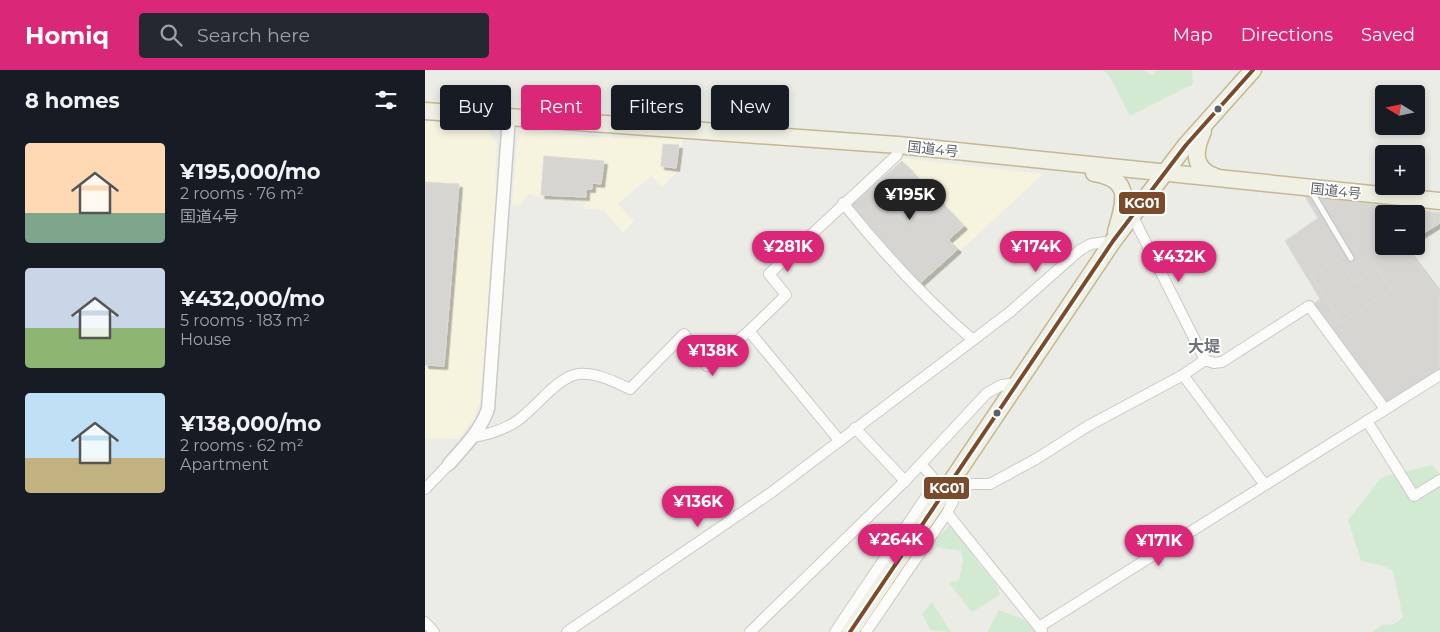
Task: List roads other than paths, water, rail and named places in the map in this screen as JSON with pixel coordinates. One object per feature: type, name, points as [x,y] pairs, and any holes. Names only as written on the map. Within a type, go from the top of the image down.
[{"type":"highway","points":[[850,632],[940,487],[955,476],[1113,241],[1163,174],[1209,118],[1253,70]]},
{"type":"highway","name":"国道4号","points":[[425,111],[440,112]]},
{"type":"highway","name":"国道4号","points":[[511,117],[898,145],[1163,174],[1440,201]]},
{"type":"highway","points":[[1209,118],[1196,148],[1197,162],[1205,172],[1228,180]]},
{"type":"highway","points":[[1056,162],[1073,171],[1110,177],[1120,185],[1123,190],[1123,203],[1113,241]]},
{"type":"street","points":[[425,489],[473,437],[485,418],[490,387],[508,130]]},
{"type":"street","points":[[473,437],[489,434],[514,423],[565,380],[577,374],[606,379],[630,389],[685,334],[707,366],[749,331],[786,295],[769,274],[897,154],[898,145]]},
{"type":"street","points":[[843,203],[913,286],[973,340]]},
{"type":"street","points":[[1132,215],[1205,360],[1214,363],[1222,362],[1309,306],[1385,409]]},
{"type":"street","points":[[567,632],[772,492],[1010,312],[1080,250],[1091,244],[1113,241]]},
{"type":"street","points":[[749,331],[839,440]]},
{"type":"street","points":[[955,476],[967,484],[990,484],[1036,459],[1088,426],[1183,375],[1205,360]]},
{"type":"street","points":[[1183,375],[1265,485]]},
{"type":"street","points":[[947,514],[1041,629],[1440,375]]},
{"type":"street","points":[[750,632],[764,621],[905,481],[987,393],[1002,385],[1017,383]]},
{"type":"street","points":[[1367,421],[1415,496],[1440,480]]},
{"type":"street","points":[[855,428],[905,481]]},
{"type":"street","points":[[866,632],[947,514],[953,501],[921,464]]},
{"type":"street","points":[[835,632],[940,487]]},
{"type":"street","points":[[425,622],[434,632]]},
{"type":"lane","points":[[1309,188],[1351,258]]},
{"type":"district","name":"大堤","points":[[1204,346]]}]
